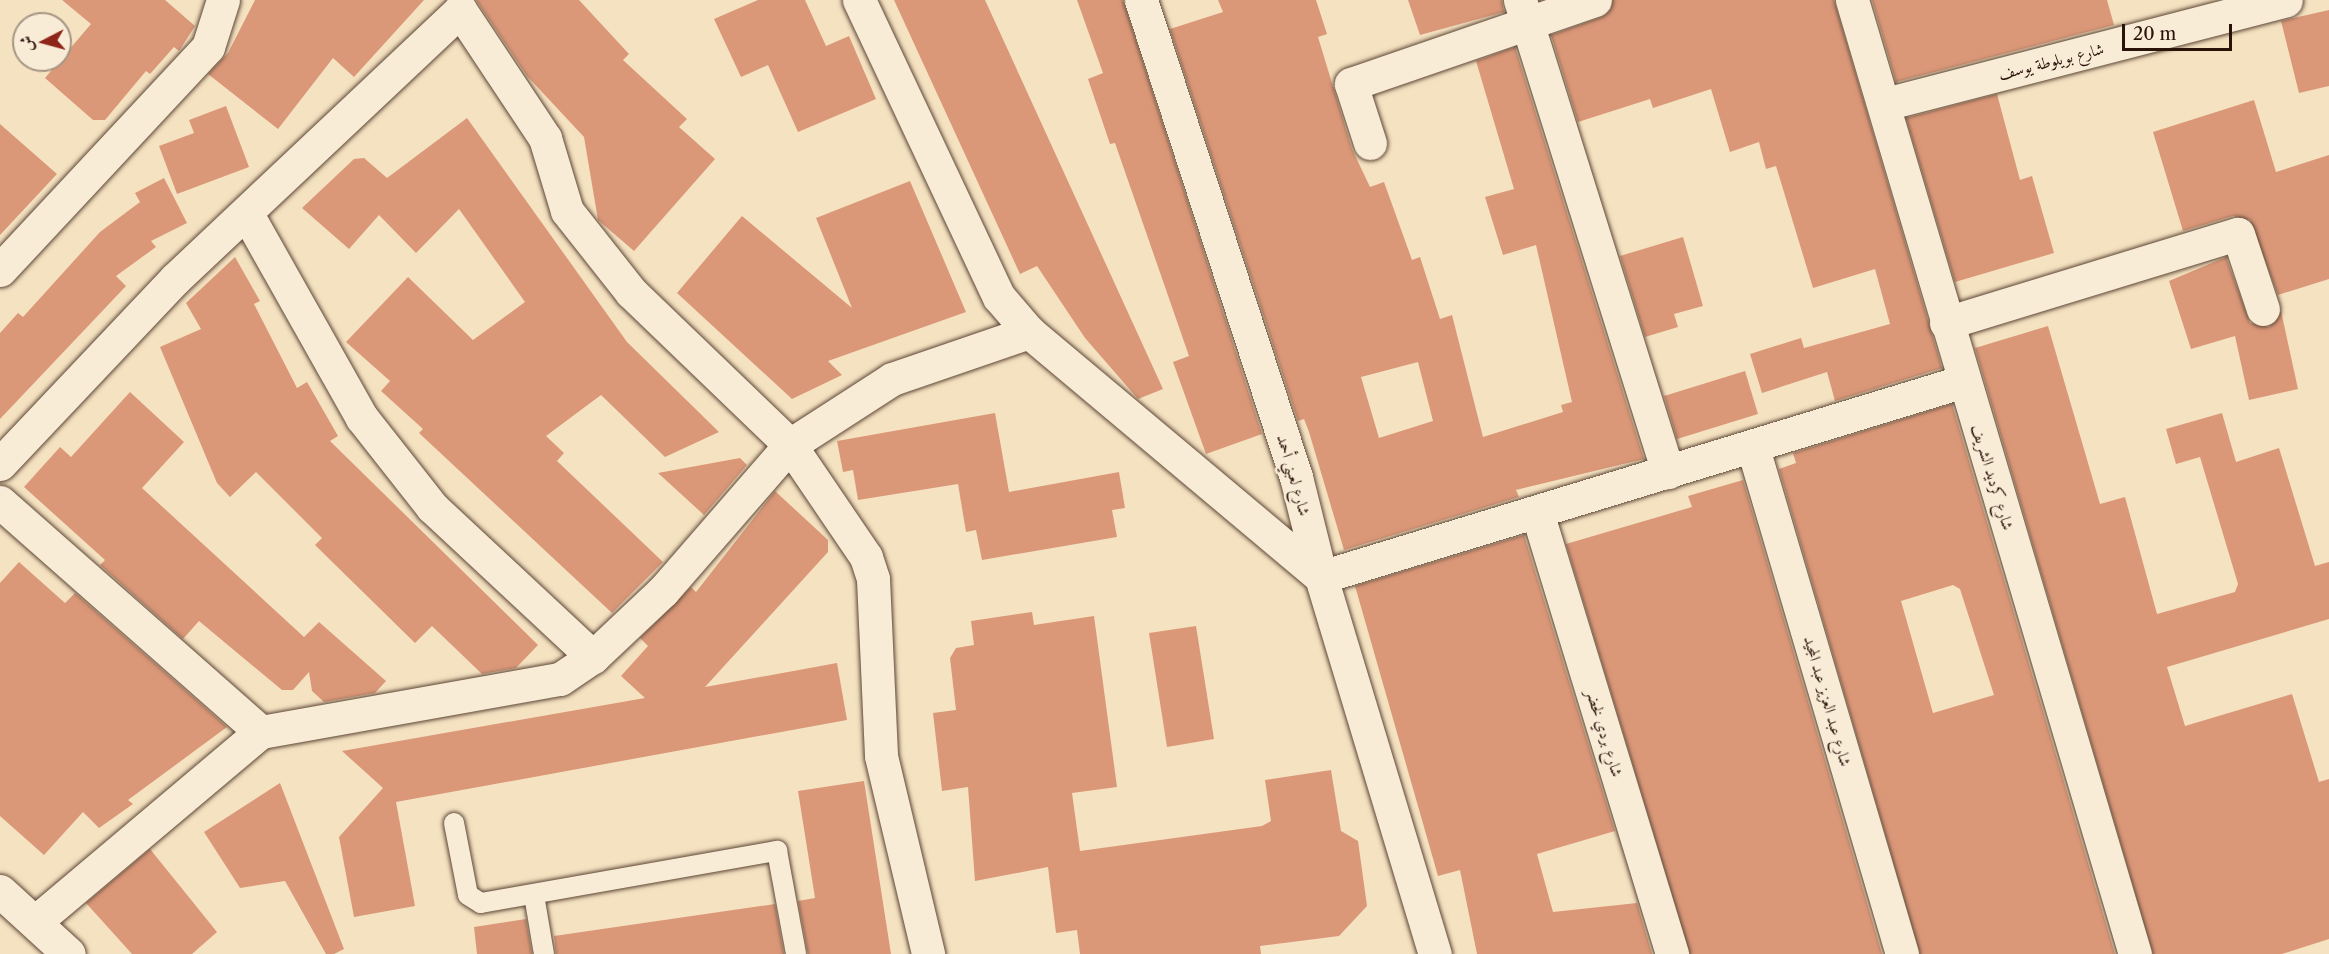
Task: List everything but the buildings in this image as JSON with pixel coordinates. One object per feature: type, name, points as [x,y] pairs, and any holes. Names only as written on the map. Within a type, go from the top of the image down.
[{"type":"street","points":[[0,270],[208,47],[223,0]]},
{"type":"street","points":[[859,0],[999,297],[1029,332],[1321,577],[1753,448],[1964,381]]},
{"type":"street","name":"شارع لعبني أحمد","points":[[1141,0],[1296,477],[1321,577],[1435,954]]},
{"type":"street","points":[[1370,143],[1351,84],[1524,11],[1595,0]]},
{"type":"street","name":"شارع كرديد الشريف","points":[[1852,0],[1885,104],[1946,323],[2135,954]]},
{"type":"street","name":"شارع بويلوطة يوسف","points":[[1885,104],[2286,0]]},
{"type":"street","points":[[0,464],[175,279],[247,214],[459,10],[545,138],[567,211],[630,292],[790,445],[861,550],[873,579],[881,756],[928,954]]},
{"type":"street","points":[[1524,11],[1668,472]]},
{"type":"street","points":[[247,214],[362,418],[432,507],[593,657]]},
{"type":"street","points":[[1946,323],[2238,234],[2263,309]]},
{"type":"street","points":[[35,922],[261,732],[560,679],[593,657],[663,591],[790,445],[892,379],[1029,332]]},
{"type":"street","name":"شارع عبد العزيز عبد المجيد","points":[[1753,448],[1902,954]]},
{"type":"street","points":[[0,502],[261,732]]},
{"type":"street","name":"شارع بردي لخضر","points":[[1537,512],[1672,954]]},
{"type":"street","points":[[0,891],[69,954]]},
{"type":"lane","points":[[454,823],[468,895],[482,903],[777,851],[796,954]]},
{"type":"lane","points":[[534,895],[544,954]]}]
